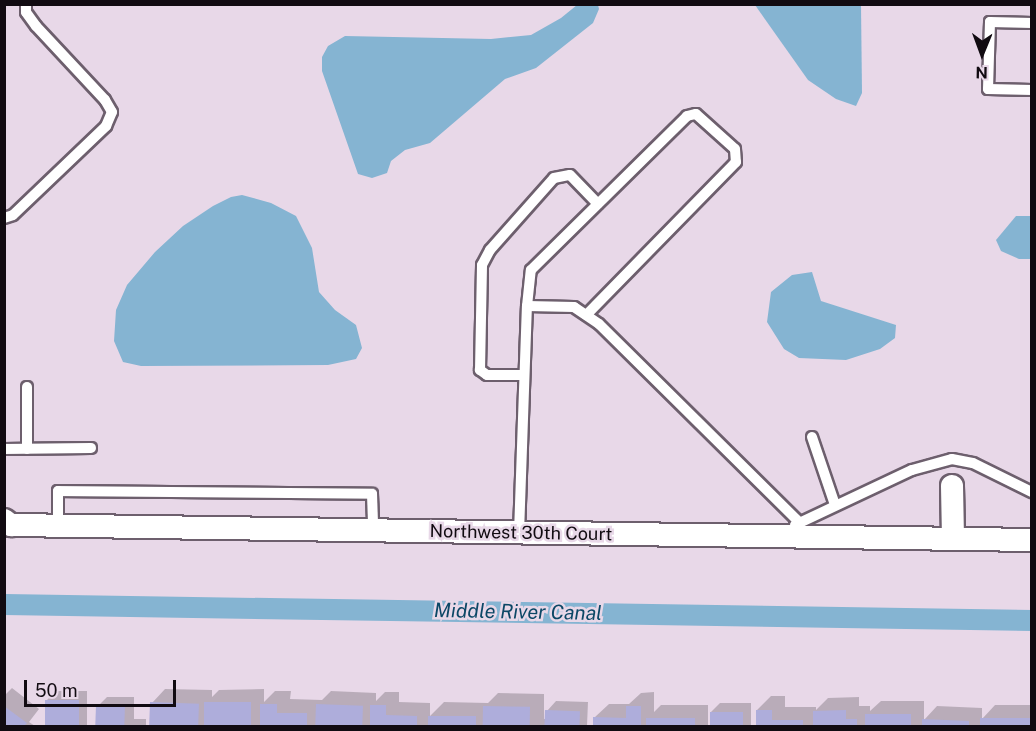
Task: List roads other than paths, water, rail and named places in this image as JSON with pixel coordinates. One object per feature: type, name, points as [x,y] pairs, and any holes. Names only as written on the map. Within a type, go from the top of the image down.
[{"type":"street","points":[[952,486],[953,539]]},
{"type":"street","name":"Northwest 30th Court","points":[[8,522],[58,526],[519,533],[791,529],[953,539],[1032,540]]},
{"type":"lane","points":[[4,218],[13,215],[106,126],[112,112],[105,100],[36,26],[26,12],[26,4]]},
{"type":"lane","points":[[1032,23],[990,22],[988,89],[1032,90]]},
{"type":"lane","points":[[519,533],[527,306],[531,270],[687,116],[696,114],[735,149],[736,162],[586,315]]},
{"type":"lane","points":[[524,375],[487,375],[480,370],[482,265],[490,250],[554,178],[570,175],[598,204]]},
{"type":"lane","points":[[527,306],[574,307],[599,324],[791,529],[835,505],[912,470],[952,459],[973,463],[1032,492]]},
{"type":"lane","points":[[27,387],[27,448]]},
{"type":"lane","points":[[812,437],[835,505]]},
{"type":"lane","points":[[4,449],[91,448]]},
{"type":"lane","points":[[58,526],[58,491],[372,494],[373,530]]},
{"type":"water","points":[[577,5],[598,5],[599,9],[593,23],[536,68],[505,79],[430,143],[405,150],[391,161],[387,173],[372,178],[358,174],[322,71],[322,57],[328,46],[345,36],[491,39],[531,35],[561,18]]},
{"type":"water","points":[[755,5],[861,5],[862,93],[856,106],[836,99],[808,80]]},
{"type":"water","points":[[242,195],[271,203],[296,216],[312,248],[319,292],[335,310],[356,325],[362,348],[356,359],[328,365],[141,366],[123,362],[114,341],[116,310],[127,285],[155,252],[183,226],[213,206],[231,197]]},
{"type":"water","points":[[1016,216],[1031,216],[1031,259],[1019,259],[1001,251],[996,240]]},
{"type":"water","points":[[812,272],[821,301],[896,325],[895,338],[880,349],[846,360],[799,358],[784,349],[767,322],[771,292],[792,275]]},
{"type":"waterway","name":"Middle River Canal","points":[[4,604],[1032,620]]}]
